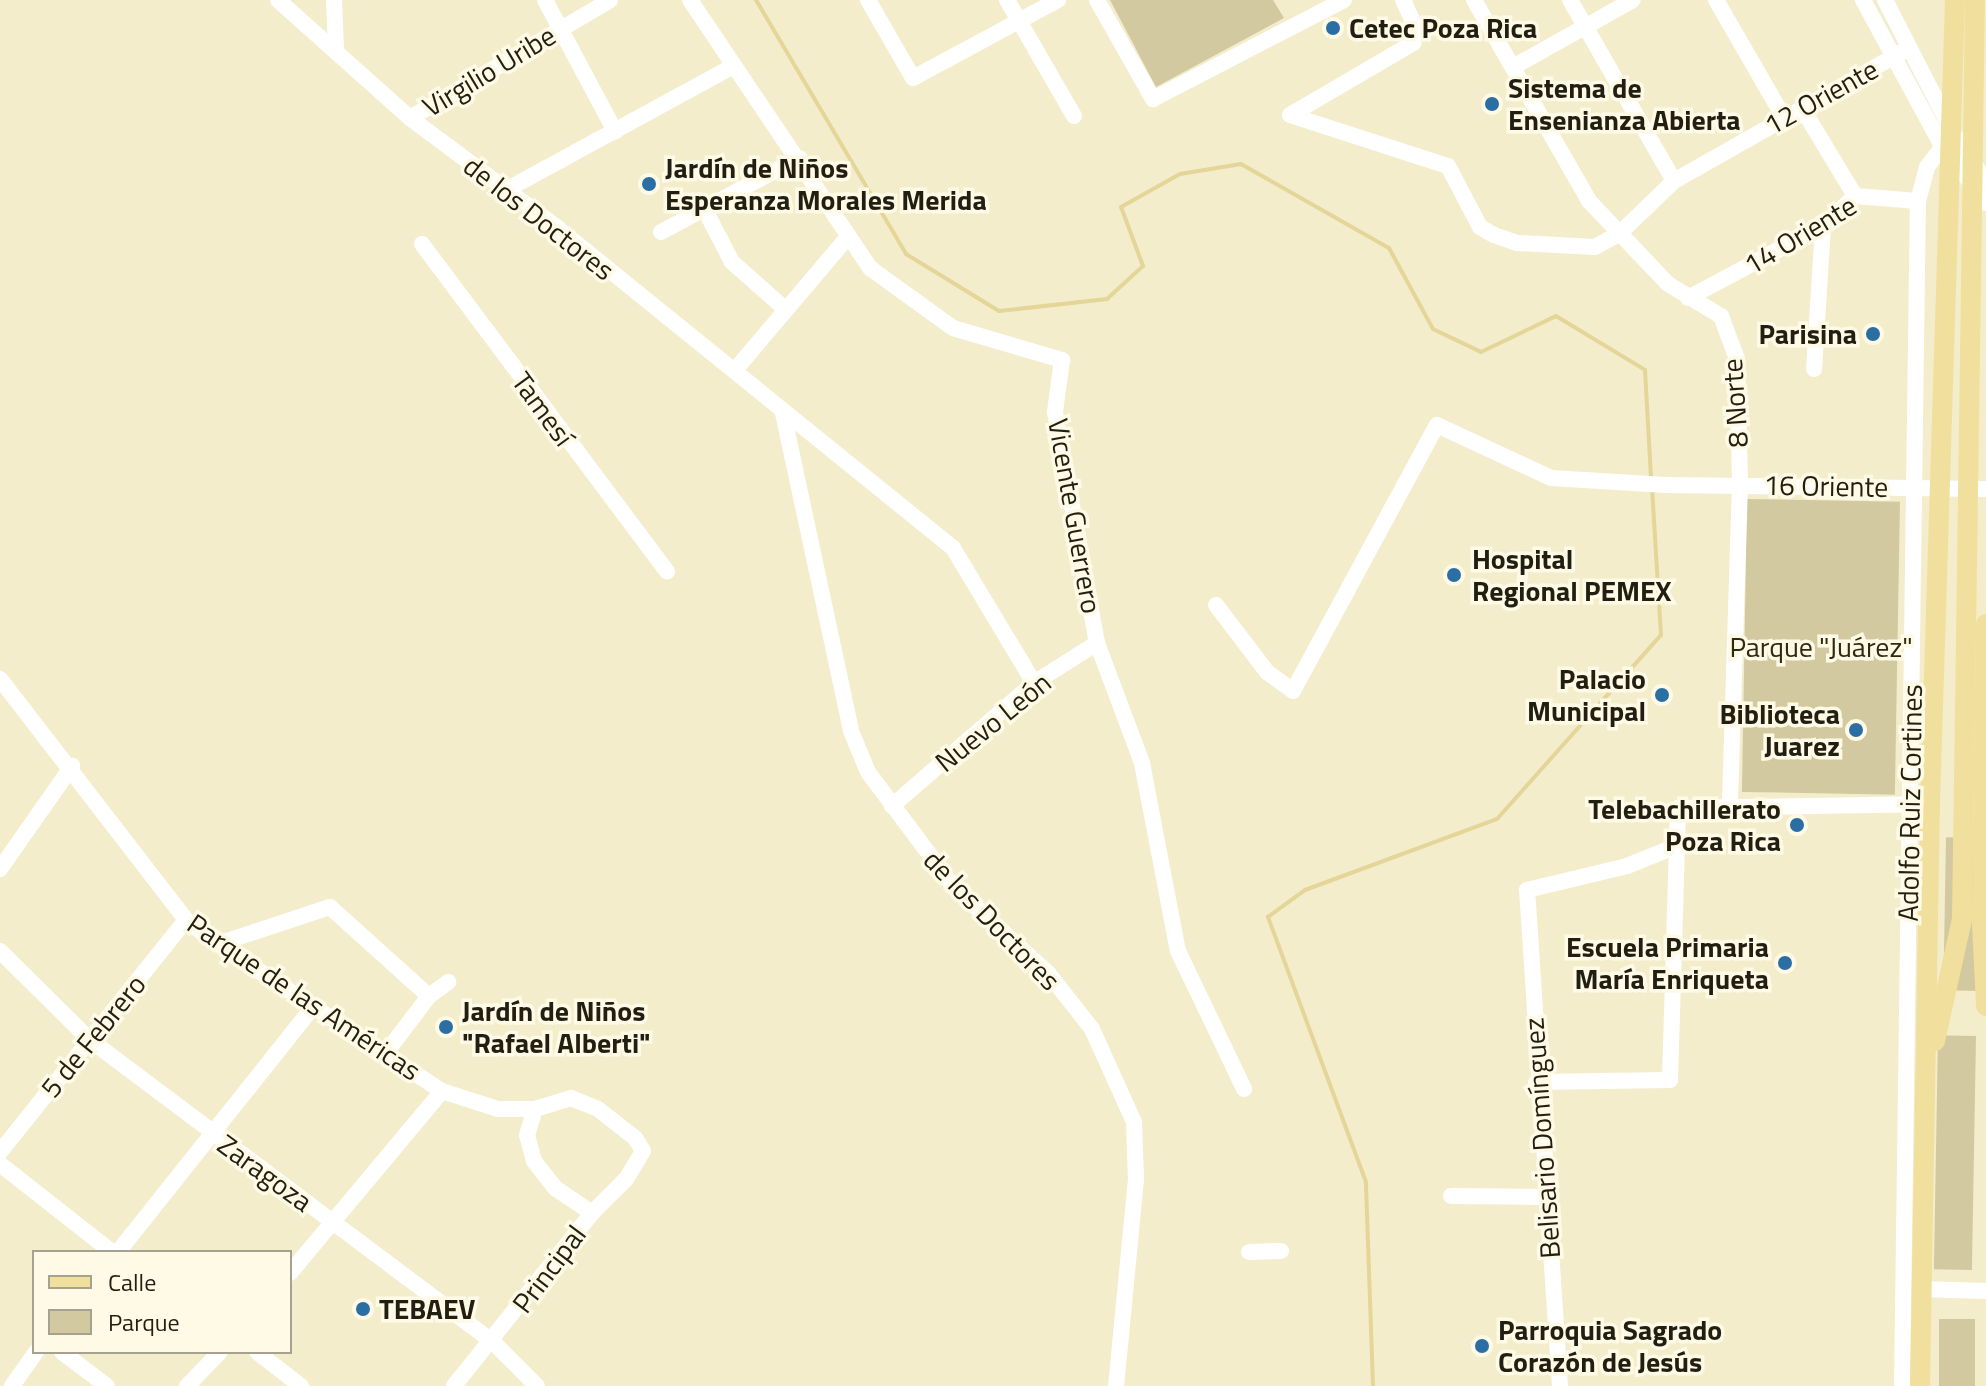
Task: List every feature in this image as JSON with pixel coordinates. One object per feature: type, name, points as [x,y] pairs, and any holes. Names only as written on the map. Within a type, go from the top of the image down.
[{"type":"main road","name":"Adolfo Ruiz Cortines","points":[[1920,1386],[1926,1068],[1920,804],[1942,488],[1955,0]]},
{"type":"main road","points":[[1975,0],[1972,922],[1986,1006]]},
{"type":"main road","points":[[1926,1068],[1956,958],[1972,922],[1986,624]]},
{"type":"street","name":"de los Doctores","points":[[278,0],[410,118],[735,370],[783,413],[953,548],[1034,683]]},
{"type":"street","points":[[334,0],[336,49]]},
{"type":"street","points":[[545,0],[615,131]]},
{"type":"street","name":"Virgilio Uribe","points":[[410,118],[610,0]]},
{"type":"street","name":"Vicente Guerrero","points":[[690,0],[732,67],[799,158],[847,238],[870,268],[953,328],[1064,356],[1055,412],[1097,643],[1142,763],[1178,951],[1244,1089]]},
{"type":"street","points":[[868,0],[913,78],[1058,0]]},
{"type":"street","points":[[1007,0],[1074,116]]},
{"type":"street","points":[[1097,0],[1153,99],[1344,0]]},
{"type":"street","points":[[1403,0],[1417,31],[1413,43],[1290,115],[1448,166],[1480,227],[1506,239],[1595,247],[1620,233]]},
{"type":"street","name":"8 Norte","points":[[1474,0],[1589,201],[1688,298],[1721,316],[1737,359],[1740,484],[1730,803]]},
{"type":"street","points":[[1570,0],[1674,181]]},
{"type":"street","points":[[1513,67],[1633,0]]},
{"type":"street","points":[[1716,0],[1784,118]]},
{"type":"street","points":[[1863,0],[1902,52]]},
{"type":"street","points":[[1885,0],[1902,52],[1949,146],[1986,203]]},
{"type":"street","name":"12 Oriente","points":[[1620,233],[1674,181],[1902,52]]},
{"type":"street","points":[[506,190],[732,67]]},
{"type":"street","points":[[1802,108],[1855,196]]},
{"type":"street","points":[[1949,146],[1986,181]]},
{"type":"street","name":"Adolfo Ruiz Cortines","points":[[1902,1386],[1920,804],[1914,488],[1918,201],[1927,167],[1949,146]]},
{"type":"street","points":[[661,232],[799,158]]},
{"type":"street","name":"14 Oriente","points":[[1688,298],[1823,226],[1855,196],[1918,201]]},
{"type":"street","points":[[705,210],[732,262],[786,310]]},
{"type":"street","points":[[1814,369],[1823,226]]},
{"type":"street","points":[[735,370],[847,238]]},
{"type":"street","name":"Tamesí","points":[[422,244],[667,571]]},
{"type":"street","name":"de los Doctores","points":[[783,413],[851,731],[868,772],[953,886],[1048,973],[1092,1029],[1134,1122],[1136,1179],[1116,1386]]},
{"type":"street","name":"16 Oriente","points":[[1216,605],[1267,672],[1293,691],[1437,425],[1551,478],[1622,484],[1986,489]]},
{"type":"street","name":"Nuevo León","points":[[892,806],[1034,683],[1097,643]]},
{"type":"street","name":"Parque de las Américas","points":[[0,679],[72,766],[186,920],[218,944],[311,1009],[442,1091],[498,1109],[535,1109],[571,1098],[622,1126],[643,1151]]},
{"type":"street","points":[[0,869],[72,766]]},
{"type":"street","points":[[1536,1082],[1670,1080],[1678,808],[1730,803],[1920,804]]},
{"type":"street","name":"Belisario Domínguez","points":[[1560,1386],[1536,1082],[1527,890],[1627,866],[1679,845]]},
{"type":"street","points":[[218,944],[330,907],[429,996]]},
{"type":"street","name":"5 de Febrero","points":[[0,1152],[186,920]]},
{"type":"street","name":"Zaragoza","points":[[0,951],[90,1040],[493,1342],[537,1386]]},
{"type":"street","points":[[385,1054],[429,996],[448,982]]},
{"type":"street","points":[[117,1250],[311,1009]]},
{"type":"street","points":[[292,1271],[442,1091]]},
{"type":"street","points":[[535,1109],[527,1135],[534,1161],[555,1188],[592,1213]]},
{"type":"street","name":"Principal","points":[[454,1386],[493,1342],[592,1213],[626,1179],[643,1151]]},
{"type":"street","points":[[0,1164],[112,1250]]},
{"type":"street","points":[[1451,1196],[1545,1197]]},
{"type":"street","points":[[1249,1252],[1281,1251]]},
{"type":"street","points":[[1921,1289],[1986,1291]]},
{"type":"street","points":[[12,1386],[35,1354]]},
{"type":"street","points":[[65,1354],[107,1386]]},
{"type":"street","points":[[187,1386],[218,1354]]},
{"type":"street","points":[[260,1354],[301,1386]]},
{"type":"green space","points":[[1110,0],[1273,0],[1284,18],[1156,87]]},
{"type":"green space","name":"Parque \"Juárez\"","points":[[1747,499],[1900,502],[1895,795],[1742,792]]},
{"type":"green space","points":[[1946,837],[1982,838],[1979,991],[1943,990]]},
{"type":"green space","points":[[1938,1035],[1976,1036],[1972,1270],[1934,1269]]},
{"type":"green space","points":[[1939,1319],[1975,1319],[1975,1386],[1939,1386]]},
{"type":"waterway","points":[[756,0],[906,254],[999,311],[1107,299],[1143,266],[1121,207],[1180,174],[1241,164],[1389,248],[1433,329],[1481,352],[1556,316],[1645,370],[1651,479]]},
{"type":"waterway","points":[[1373,1386],[1366,1182],[1268,917],[1305,890],[1497,819],[1661,635],[1652,488]]},
{"type":"place","name":"Cetec Poza Rica","points":[[1333,28]]},
{"type":"place","name":"Sistema de Ensenianza Abierta","points":[[1492,104]]},
{"type":"place","name":"Jardín de Niños Esperanza Morales Merida","points":[[649,184]]},
{"type":"place","name":"Parisina","points":[[1873,334]]},
{"type":"place","name":"Hospital Regional PEMEX","points":[[1454,575]]},
{"type":"place","name":"Palacio Municipal","points":[[1662,695]]},
{"type":"place","name":"Biblioteca Juarez","points":[[1856,730]]},
{"type":"place","name":"Telebachillerato Poza Rica","points":[[1797,825]]},
{"type":"place","name":"Escuela Primaria María Enriqueta","points":[[1785,963]]},
{"type":"place","name":"Jardín de Niños \"Rafael Alberti\"","points":[[446,1027]]},
{"type":"place","name":"TEBAEV","points":[[363,1309]]},
{"type":"place","name":"Parroquia Sagrado Corazón de Jesús","points":[[1482,1346]]}]
